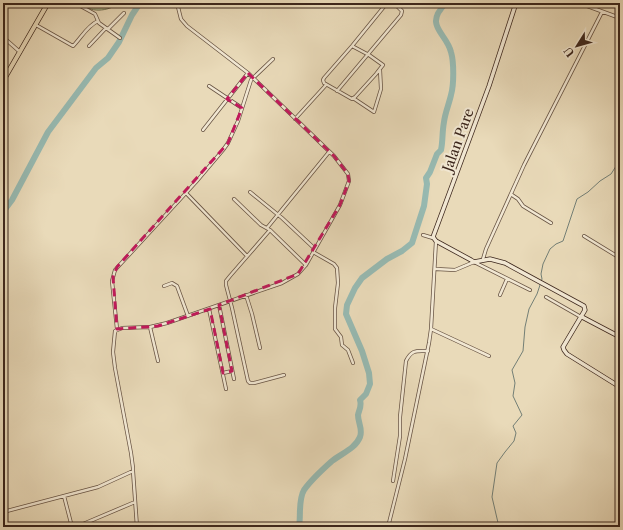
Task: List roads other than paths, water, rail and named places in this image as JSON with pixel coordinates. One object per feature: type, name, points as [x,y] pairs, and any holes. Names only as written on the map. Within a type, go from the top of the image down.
[{"type":"main road","points":[[3,81],[48,3]]},
{"type":"street","points":[[75,3],[95,14],[98,21],[120,38]]},
{"type":"street","points":[[117,329],[124,327],[150,327],[209,309],[291,279],[306,265],[340,205],[348,187],[348,174],[329,152],[248,73],[187,26],[181,19],[177,3]]},
{"type":"street","points":[[352,46],[382,63],[380,69],[381,89],[374,112],[353,98],[337,91],[323,82],[324,78],[387,3]]},
{"type":"street","points":[[337,91],[369,55],[402,14],[401,10],[394,3]]},
{"type":"street","name":"Jalan Pare","points":[[435,239],[434,231],[453,185],[496,68],[516,3]]},
{"type":"street","points":[[579,3],[620,18]]},
{"type":"street","points":[[483,259],[486,249],[512,195],[524,165],[602,12]]},
{"type":"street","points":[[90,46],[124,13]]},
{"type":"street","points":[[35,24],[73,46],[83,35],[88,26],[98,21]]},
{"type":"street","points":[[3,36],[20,52]]},
{"type":"street","points":[[137,527],[131,453],[114,357],[114,338],[117,329],[112,281],[115,270],[215,161],[228,143],[233,132],[249,84],[253,78],[273,59]]},
{"type":"street","points":[[353,98],[380,69]]},
{"type":"street","points":[[203,130],[248,73]]},
{"type":"street","points":[[295,119],[326,85]]},
{"type":"street","points":[[209,86],[242,108]]},
{"type":"street","points":[[267,228],[329,152]]},
{"type":"street","points":[[250,192],[278,214],[314,251],[334,264],[337,268],[338,282],[335,308],[336,329],[341,337],[342,345],[348,350],[354,363]]},
{"type":"street","points":[[186,193],[247,256]]},
{"type":"street","points":[[512,195],[519,200],[523,206],[551,223]]},
{"type":"street","points":[[234,200],[260,224],[270,230],[306,265]]},
{"type":"street","points":[[270,230],[226,281],[249,382],[254,383],[284,375]]},
{"type":"street","points":[[423,235],[435,239],[474,262],[530,290]]},
{"type":"street","points":[[584,236],[620,258]]},
{"type":"street","points":[[388,527],[409,444],[428,351],[435,269],[435,239]]},
{"type":"street","points":[[435,269],[455,270],[483,259],[500,261],[584,306],[586,309],[565,344],[564,350],[567,354],[620,387]]},
{"type":"street","points":[[500,295],[507,279]]},
{"type":"street","points":[[164,286],[172,283],[177,286],[188,316]]},
{"type":"street","points":[[246,295],[260,348]]},
{"type":"street","points":[[546,297],[620,337]]},
{"type":"street","points":[[219,305],[234,379]]},
{"type":"street","points":[[209,309],[226,389]]},
{"type":"street","points":[[150,327],[158,361]]},
{"type":"street","points":[[431,329],[490,356]]},
{"type":"street","points":[[393,481],[400,436],[400,418],[405,364],[408,357],[415,351],[428,351]]},
{"type":"street","points":[[223,373],[232,371]]},
{"type":"street","points":[[3,512],[98,487],[133,471]]},
{"type":"street","points":[[64,496],[72,527]]},
{"type":"street","points":[[76,527],[135,502]]},
{"type":"waterway","points":[[3,212],[12,200],[48,132],[96,68],[108,58],[119,42],[132,15],[140,3]]},
{"type":"waterway","points":[[299,527],[300,503],[304,490],[332,461],[355,445],[361,434],[358,415],[361,406],[360,400],[366,394],[370,384],[369,373],[362,351],[346,314],[347,305],[355,288],[362,278],[387,259],[402,251],[412,243],[424,206],[427,184],[426,178],[437,154],[441,150],[443,129],[452,91],[453,80],[453,62],[451,52],[436,23],[436,18],[439,11],[446,3]]},
{"type":"waterway","points":[[499,527],[492,497],[497,463],[514,441],[516,433],[513,426],[522,415],[513,396],[515,383],[512,370],[523,351],[525,327],[529,309],[537,294],[542,279],[541,274],[543,264],[550,249],[563,241],[577,199],[611,174],[620,160]]}]
